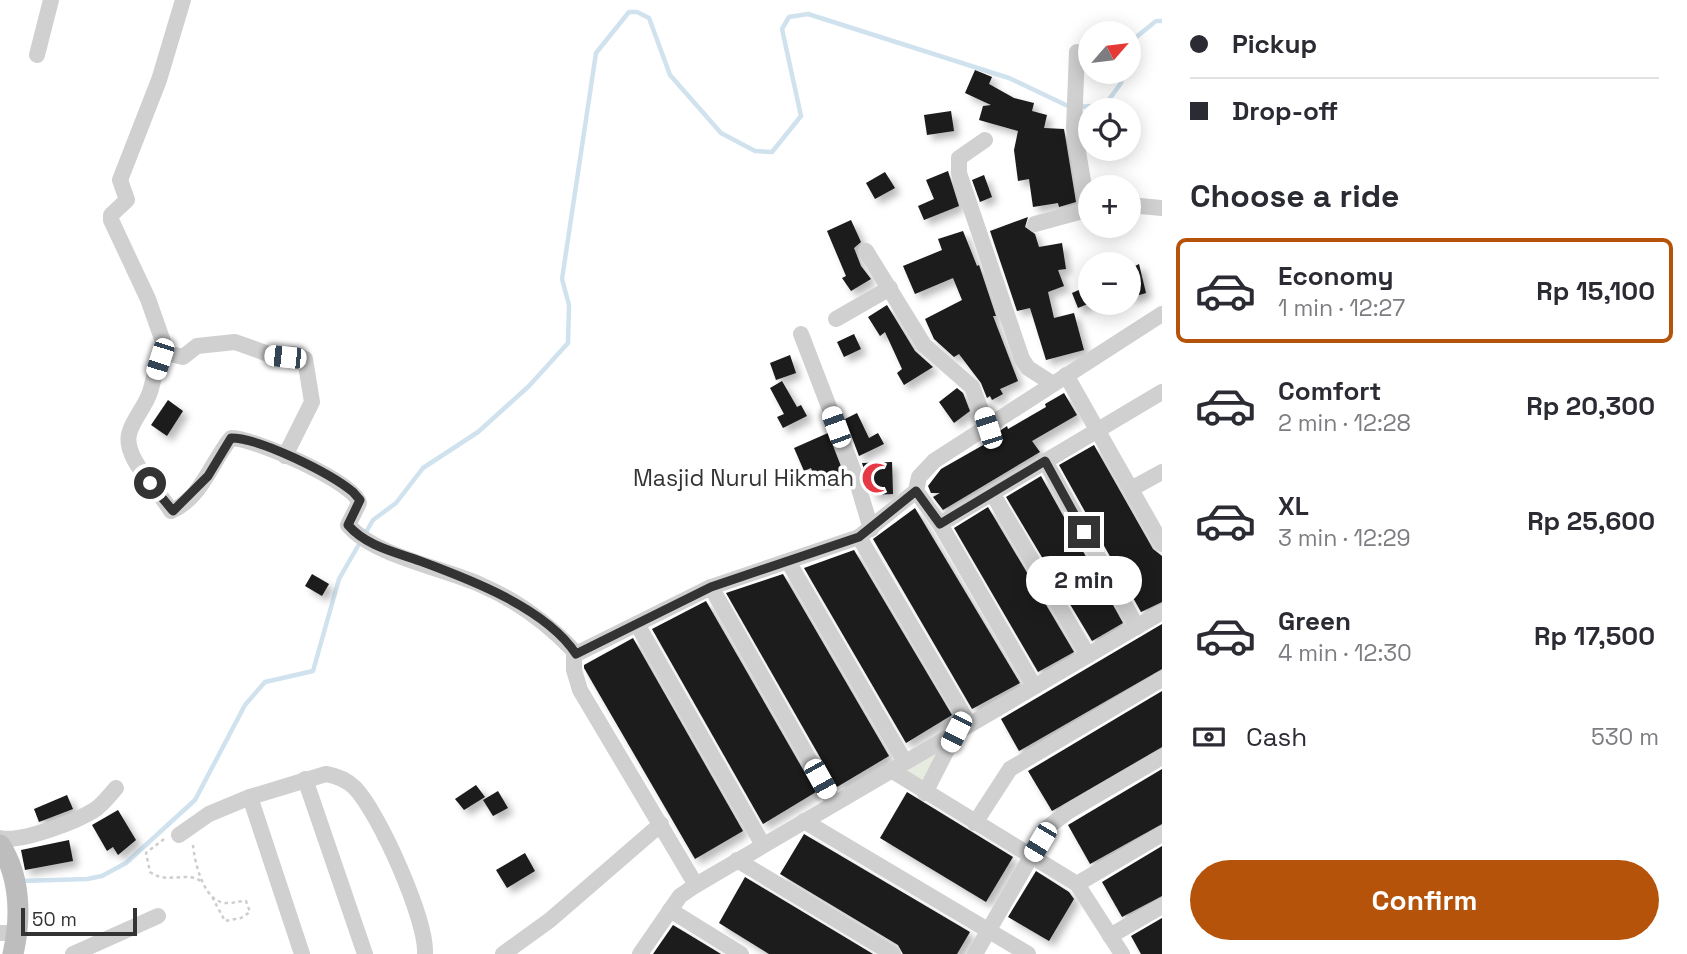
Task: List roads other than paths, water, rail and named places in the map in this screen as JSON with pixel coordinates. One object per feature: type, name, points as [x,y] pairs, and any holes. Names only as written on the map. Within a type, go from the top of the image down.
[{"type":"street","points":[[37,54],[51,0]]},
{"type":"street","points":[[167,353],[148,299],[111,215],[127,200],[120,180],[159,80],[183,0]]},
{"type":"street","points":[[1077,52],[1073,95],[1074,128],[1083,175]]},
{"type":"street","points":[[985,140],[959,158],[959,173],[1022,359],[1028,368],[1060,379],[1097,429],[1161,538]]},
{"type":"street","points":[[1141,206],[1162,208]]},
{"type":"street","points":[[1035,224],[1078,212]]},
{"type":"street","points":[[866,251],[923,345],[972,387],[988,428]]},
{"type":"street","points":[[836,319],[890,288]]},
{"type":"street","points":[[576,654],[711,587],[789,563],[865,533],[916,491],[919,477],[927,467],[1162,314]]},
{"type":"street","points":[[801,334],[854,472],[865,533],[962,728]]},
{"type":"street","points":[[167,353],[183,356],[197,346],[235,342],[271,355],[294,354],[305,359],[312,402],[285,456]]},
{"type":"street","points":[[167,353],[160,359],[145,406],[130,430],[129,437],[138,468],[163,495],[171,511],[201,484],[231,438],[255,443],[335,481],[357,496],[359,505],[348,522],[361,537],[506,596],[550,628],[576,654]]},
{"type":"street","points":[[940,524],[1162,392]]},
{"type":"street","points":[[1045,461],[1137,627]]},
{"type":"street","points":[[1131,489],[1162,472]]},
{"type":"street","points":[[916,491],[940,524],[1034,686]]},
{"type":"street","points":[[992,492],[1088,655]]},
{"type":"street","points":[[789,563],[898,766],[925,793],[1077,884],[1122,954]]},
{"type":"street","points":[[711,587],[834,803]]},
{"type":"street","points":[[640,954],[680,896],[696,885],[1162,612]]},
{"type":"street","points":[[637,624],[763,845]]},
{"type":"street","points":[[576,654],[574,670],[580,690],[696,885]]},
{"type":"street","points":[[975,823],[1010,769],[1162,679]]},
{"type":"street","points":[[925,793],[962,728]]},
{"type":"street","points":[[975,954],[1048,827],[1069,811],[1162,757]]},
{"type":"street","points":[[179,835],[209,814],[250,797],[305,779],[326,774],[337,776],[360,793],[396,860],[424,941],[425,954]]},
{"type":"street","points":[[305,779],[365,954]]},
{"type":"street","points":[[10,940],[17,896],[2,847],[97,808],[117,788]]},
{"type":"street","points":[[250,797],[302,954]]},
{"type":"street","points":[[804,821],[1028,954]]},
{"type":"street","points":[[503,954],[550,920],[661,824]]},
{"type":"street","points":[[1077,884],[1162,834]]},
{"type":"street","points":[[737,860],[893,954]]},
{"type":"street","points":[[1110,936],[1162,906]]},
{"type":"street","points":[[670,910],[741,954]]},
{"type":"street","points":[[73,954],[158,916]]},
{"type":"waterway","points":[[22,881],[102,876],[126,863],[195,800],[245,705],[265,682],[313,671],[339,579],[373,520],[396,503],[423,468],[478,432],[529,386],[568,343],[569,305],[562,279],[596,53],[629,12],[637,12],[649,18],[670,75],[721,133],[755,151],[772,152],[801,116],[782,29],[789,17],[808,14],[1009,78],[1070,107]]},
{"type":"waterway","points":[[1141,33],[1156,21],[1162,21]]},
{"type":"waterway","points":[[1110,98],[1120,84]]},
{"type":"place","name":"Masjid Nurul Hikmah","points":[[877,478]]}]
